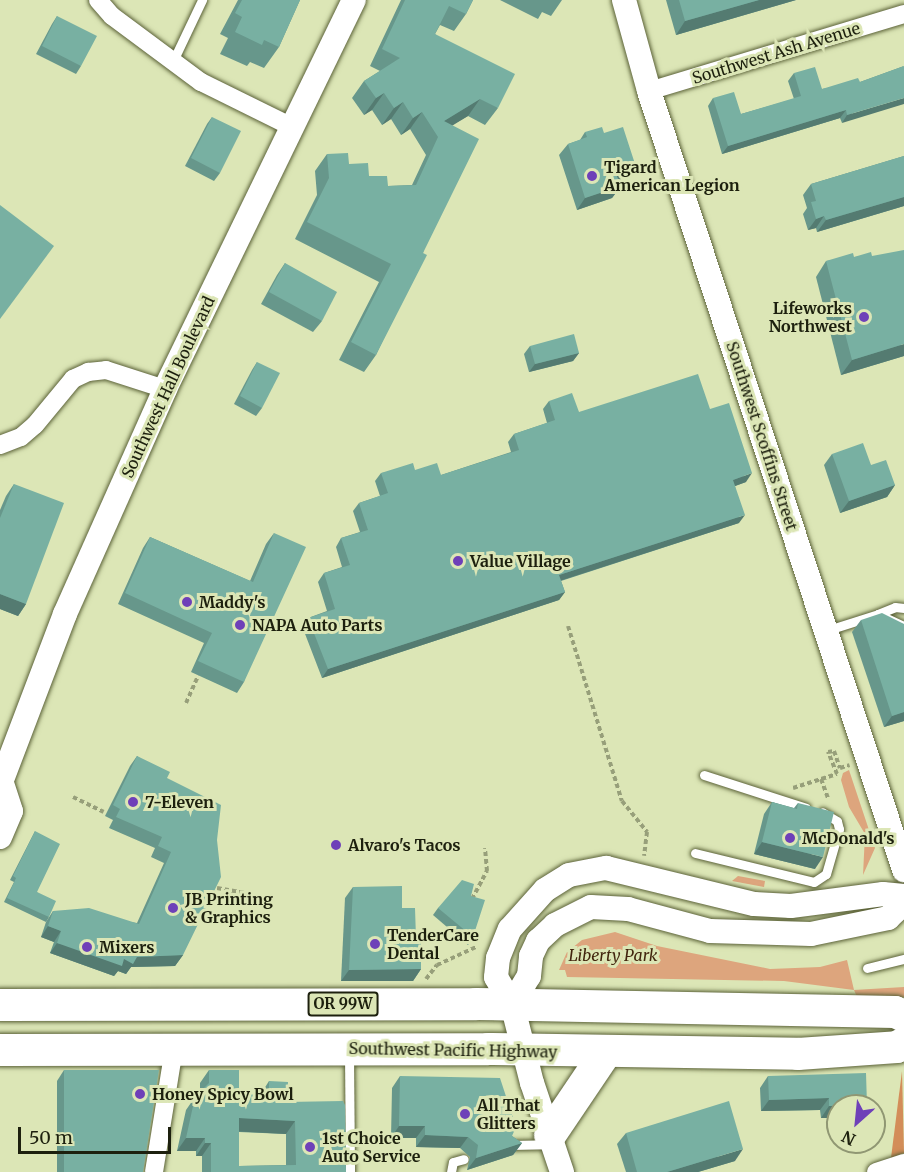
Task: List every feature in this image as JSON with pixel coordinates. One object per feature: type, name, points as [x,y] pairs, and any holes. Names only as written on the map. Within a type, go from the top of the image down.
[{"type":"highway","points":[[0,984],[33,1005]]},
{"type":"highway","name":"OR 99W","points":[[0,1005],[512,1004],[896,1012],[904,1016]]},
{"type":"highway","name":"Southwest Pacific Highway","points":[[0,1050],[349,1049],[798,1054],[897,1047],[904,1043]]},
{"type":"highway","points":[[551,1140],[606,1052]]},
{"type":"street","points":[[98,0],[112,16],[201,82],[292,127]]},
{"type":"street","name":"Southwest Hall Boulevard","points":[[0,837],[11,811],[1,784],[61,625],[165,389],[354,0]]},
{"type":"street","name":"Southwest Scoffins Street","points":[[624,0],[649,91],[904,870]]},
{"type":"street","name":"Southwest Ash Avenue","points":[[649,91],[904,14]]},
{"type":"street","points":[[0,445],[28,431],[74,379],[88,372],[106,370],[165,389]]},
{"type":"street","points":[[562,1172],[522,1050],[512,1004],[496,977],[498,958],[510,929],[529,904],[545,890],[583,871],[606,868],[686,890],[754,904],[791,906],[883,894],[904,896]]},
{"type":"street","points":[[512,1004],[529,976],[531,956],[538,941],[555,925],[591,907],[628,909],[710,932],[800,934],[841,930],[888,918],[904,903]]},
{"type":"street","points":[[154,1172],[174,1049]]},
{"type":"street","points":[[876,1172],[904,1163]]},
{"type":"lane","points":[[172,61],[202,0]]},
{"type":"lane","points":[[826,631],[895,607],[904,608]]},
{"type":"lane","points":[[878,614],[904,626]]},
{"type":"lane","points":[[695,853],[814,882],[826,874],[839,830],[837,821],[828,814],[704,775]]},
{"type":"lane","points":[[867,968],[904,959]]},
{"type":"lane","points":[[349,1049],[350,1172]]},
{"type":"lane","points":[[510,1145],[551,1140]]},
{"type":"lane","points":[[451,1172],[453,1162],[464,1159]]},
{"type":"path","points":[[568,626],[622,801],[649,839],[638,875]]},
{"type":"path","points":[[186,703],[198,676]]},
{"type":"path","points":[[784,791],[837,774],[828,752],[834,751],[840,768],[850,765]]},
{"type":"path","points":[[73,797],[104,812]]},
{"type":"path","points":[[468,902],[476,897],[487,871],[485,848]]},
{"type":"path","points":[[217,888],[246,893]]},
{"type":"path","points":[[425,982],[437,965],[468,947],[476,947]]},
{"type":"green space","points":[[849,770],[875,848],[863,875],[865,834],[849,807],[841,780],[843,773]]},
{"type":"green space","points":[[738,876],[765,881],[764,887],[732,881]]},
{"type":"green space","name":"Liberty Park","points":[[615,932],[657,946],[770,969],[820,967],[847,960],[854,990],[784,981],[567,977],[565,970],[559,970],[567,952],[582,940]]},
{"type":"green space","points":[[904,987],[904,997],[857,997],[854,990]]},
{"type":"shaded area","points":[[902,1071],[904,1153],[891,1158]]},
{"type":"building","points":[[242,0],[300,0],[279,47],[264,40],[262,45],[235,32],[242,17],[235,13]]},
{"type":"building","points":[[405,0],[473,0],[466,14],[449,6],[435,34],[515,74],[498,108],[480,99],[444,121],[479,139],[423,253],[427,255],[376,355],[351,342],[391,264],[307,222],[329,178],[327,154],[348,153],[349,164],[368,163],[369,176],[387,176],[388,186],[416,185],[438,137],[422,112],[413,118],[403,102],[394,108],[384,93],[376,98],[364,81],[400,58],[382,49]]},
{"type":"building","points":[[679,0],[759,0],[685,21]]},
{"type":"building","points":[[57,16],[97,36],[81,66],[42,46]]},
{"type":"building","points":[[904,66],[904,98],[847,115],[846,110],[728,146],[713,98],[734,92],[741,114],[801,96],[794,73],[815,67],[822,89],[858,78],[860,82]]},
{"type":"building","points":[[212,117],[241,131],[220,173],[191,158]]},
{"type":"building","name":"Tigard American Legion","points":[[602,127],[604,133],[623,127],[636,167],[616,174],[621,186],[585,198],[568,144],[587,137],[585,132]]},
{"type":"building","points":[[904,156],[904,197],[826,220],[824,216],[816,219],[811,202],[816,201],[811,184]]},
{"type":"building","points":[[0,205],[54,246],[0,319]]},
{"type":"building","name":"Lifeworks Northwest","points":[[904,250],[904,344],[852,360],[826,261],[853,253],[854,257],[871,252],[872,256]]},
{"type":"building","points":[[285,263],[337,292],[322,321],[269,292]]},
{"type":"building","points":[[574,334],[579,353],[535,364],[530,346]]},
{"type":"building","points":[[257,362],[280,373],[262,408],[240,396]]},
{"type":"building","points":[[698,374],[710,409],[729,403],[752,473],[733,480],[745,515],[559,575],[565,592],[328,669],[308,618],[335,609],[324,573],[350,565],[341,538],[368,530],[359,503],[388,493],[381,473],[413,463],[415,470],[437,463],[441,475],[519,450],[514,434],[555,420],[549,401],[572,393],[579,412]]},
{"type":"building","points":[[863,443],[871,465],[886,460],[895,485],[849,501],[832,454]]},
{"type":"building","points":[[14,484],[64,503],[26,604],[0,594],[0,518]]},
{"type":"building","points":[[274,533],[306,547],[244,682],[198,661],[212,633],[125,593],[150,537],[253,582]]},
{"type":"building","points":[[882,613],[904,624],[904,712],[892,716],[861,620]]},
{"type":"building","points":[[137,756],[170,772],[167,778],[221,805],[217,840],[221,877],[183,955],[137,957],[133,964],[124,959],[122,966],[57,943],[61,931],[48,926],[53,911],[89,908],[139,924],[171,852],[158,846],[162,837],[116,817],[120,809],[113,805]]},
{"type":"building","name":"McDonald's","points":[[772,802],[797,809],[798,803],[834,812],[823,857],[762,842]]},
{"type":"building","points":[[35,831],[60,844],[37,892],[56,901],[49,917],[7,898],[16,878],[13,876]]},
{"type":"building","points":[[462,880],[474,884],[471,896],[485,900],[473,937],[438,908]]},
{"type":"building","name":"TenderCare Dental","points":[[402,886],[402,908],[415,908],[416,938],[421,938],[421,969],[349,970],[353,887]]},
{"type":"building","points":[[64,1070],[159,1070],[143,1172],[64,1172]]},
{"type":"building","points":[[209,1070],[239,1070],[239,1088],[269,1089],[269,1081],[288,1082],[287,1102],[343,1101],[345,1105],[346,1172],[211,1172],[211,1143],[205,1143],[205,1138],[186,1138],[195,1097],[209,1083]],"holes":[[[239,1118],[295,1121],[296,1165],[239,1166]]]},
{"type":"building","points":[[866,1073],[867,1094],[826,1094],[826,1098],[769,1100],[768,1076]]},
{"type":"building","points":[[400,1076],[500,1078],[516,1127],[512,1136],[522,1143],[476,1158],[478,1145],[468,1137],[425,1135],[425,1126],[399,1126]]},
{"type":"building","points":[[729,1101],[743,1149],[667,1172],[637,1172],[626,1133]]},
{"type":"place","name":"Tigard American Legion","points":[[592,176]]},
{"type":"place","name":"Lifeworks Northwest","points":[[864,317]]},
{"type":"place","name":"Value Village","points":[[458,561]]},
{"type":"place","name":"Maddy's","points":[[187,602]]},
{"type":"place","name":"NAPA Auto Parts","points":[[240,625]]},
{"type":"place","name":"7-Eleven","points":[[133,802]]},
{"type":"place","name":"McDonald's","points":[[790,838]]},
{"type":"place","name":"Alvaro's Tacos","points":[[336,845]]},
{"type":"place","name":"JB Printing & Graphics","points":[[173,908]]},
{"type":"place","name":"TenderCare Dental","points":[[375,944]]},
{"type":"place","name":"Mixers","points":[[87,947]]},
{"type":"place","name":"Honey Spicy Bowl","points":[[140,1094]]},
{"type":"place","name":"All That Glitters","points":[[465,1114]]},
{"type":"place","name":"1st Choice Auto Service","points":[[310,1147]]}]
